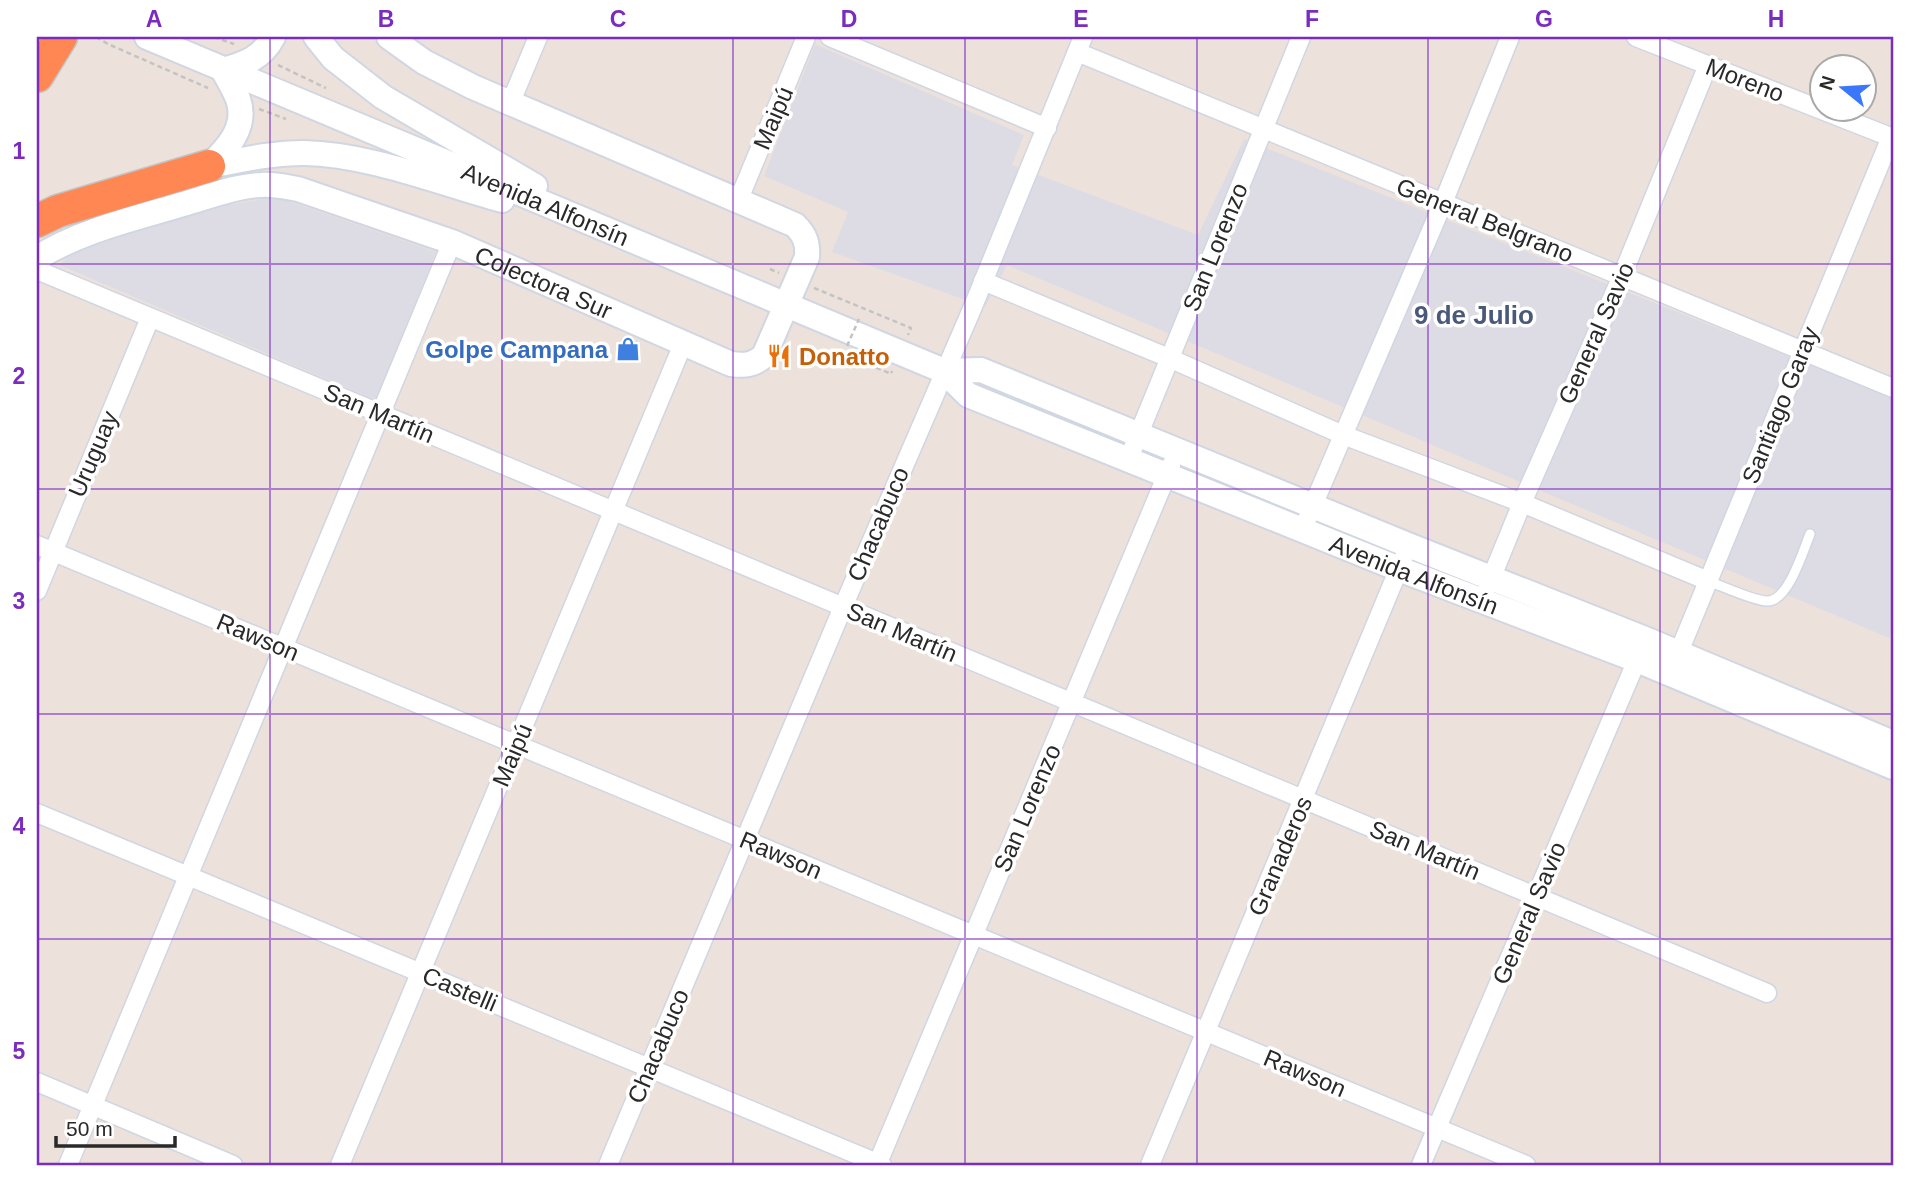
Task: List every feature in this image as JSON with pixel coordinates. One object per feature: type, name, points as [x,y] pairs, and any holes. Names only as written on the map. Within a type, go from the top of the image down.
[{"type":"highway","points":[[37,76],[61,37]]},
{"type":"highway","points":[[37,221],[58,211],[209,166]]},
{"type":"main road","name":"Avenida Alfonsín","points":[[147,37],[944,371],[968,395],[1399,569],[1488,589],[1674,664],[1893,743]]},
{"type":"main road","points":[[209,166],[228,149],[240,115],[249,105],[223,70],[255,59],[273,37]]},
{"type":"main road","points":[[316,37],[333,58],[383,97],[608,230]]},
{"type":"main road","name":"Colectora Sur","points":[[37,258],[94,230],[235,189],[260,185],[298,190],[452,242],[731,364],[745,366],[764,356],[807,257],[808,246],[795,225],[510,104],[424,62],[389,37]]},
{"type":"main road","points":[[209,166],[267,155],[338,155],[608,230]]},
{"type":"main road","name":"Avenida Alfonsín","points":[[944,371],[981,370],[1408,545],[1488,589],[1637,660],[1674,664],[1893,767]]},
{"type":"street","points":[[510,104],[538,37]]},
{"type":"street","name":"Maipú","points":[[738,199],[806,37]]},
{"type":"street","points":[[830,37],[1047,128]]},
{"type":"street","name":"San Lorenzo","points":[[1129,458],[1301,37]]},
{"type":"street","points":[[1303,530],[1443,203],[1510,37]]},
{"type":"street","name":"Moreno","points":[[1636,37],[1892,138]]},
{"type":"street","name":"Chacabuco","points":[[608,1165],[983,281],[1080,44]]},
{"type":"street","name":"General Belgrano","points":[[1080,44],[1263,129],[1893,388]]},
{"type":"street","name":"General Savio","points":[[1488,589],[1522,503],[1622,276],[1708,65]]},
{"type":"street","name":"Santiago Garay","points":[[1674,664],[1892,138]]},
{"type":"street","points":[[68,1165],[452,242]]},
{"type":"street","name":"San Martín","points":[[37,270],[1767,993]]},
{"type":"street","points":[[983,281],[1169,358],[1343,435],[1522,503],[1708,581]]},
{"type":"street","name":"Uruguay","points":[[37,591],[45,548],[150,318]]},
{"type":"street","name":"Maipú","points":[[340,1165],[683,344]]},
{"type":"street","name":"San Lorenzo","points":[[879,1165],[1177,450]]},
{"type":"street","name":"Granaderos","points":[[1150,1165],[1408,545]]},
{"type":"street","name":"Rawson","points":[[45,548],[1526,1165]]},
{"type":"street","name":"General Savio","points":[[1421,1165],[1637,660]]},
{"type":"street","name":"Castelli","points":[[37,813],[879,1165]]},
{"type":"street","points":[[37,1082],[233,1165]]},
{"type":"lane","points":[[1708,581],[1766,601],[1776,600],[1787,589],[1810,534]]},
{"type":"path","points":[[96,37],[249,105]]},
{"type":"path","points":[[214,37],[241,46]]},
{"type":"path","points":[[770,269],[911,328],[908,336]]},
{"type":"path","points":[[847,346],[859,317]]},
{"type":"shaded area","points":[[815,44],[1024,135],[1012,165],[1198,235],[1244,139],[1893,398],[1893,629],[1889,638],[1007,265],[985,307],[832,252],[848,212],[764,176]]},
{"type":"shaded area","points":[[276,197],[436,252],[376,400],[59,265],[73,253],[191,211]]},
{"type":"place","name":"Golpe Campana","points":[[628,349]]},
{"type":"place","name":"Donatto","points":[[779,356]]},
{"type":"district","name":"9 de Julio","points":[[1474,315]]}]
